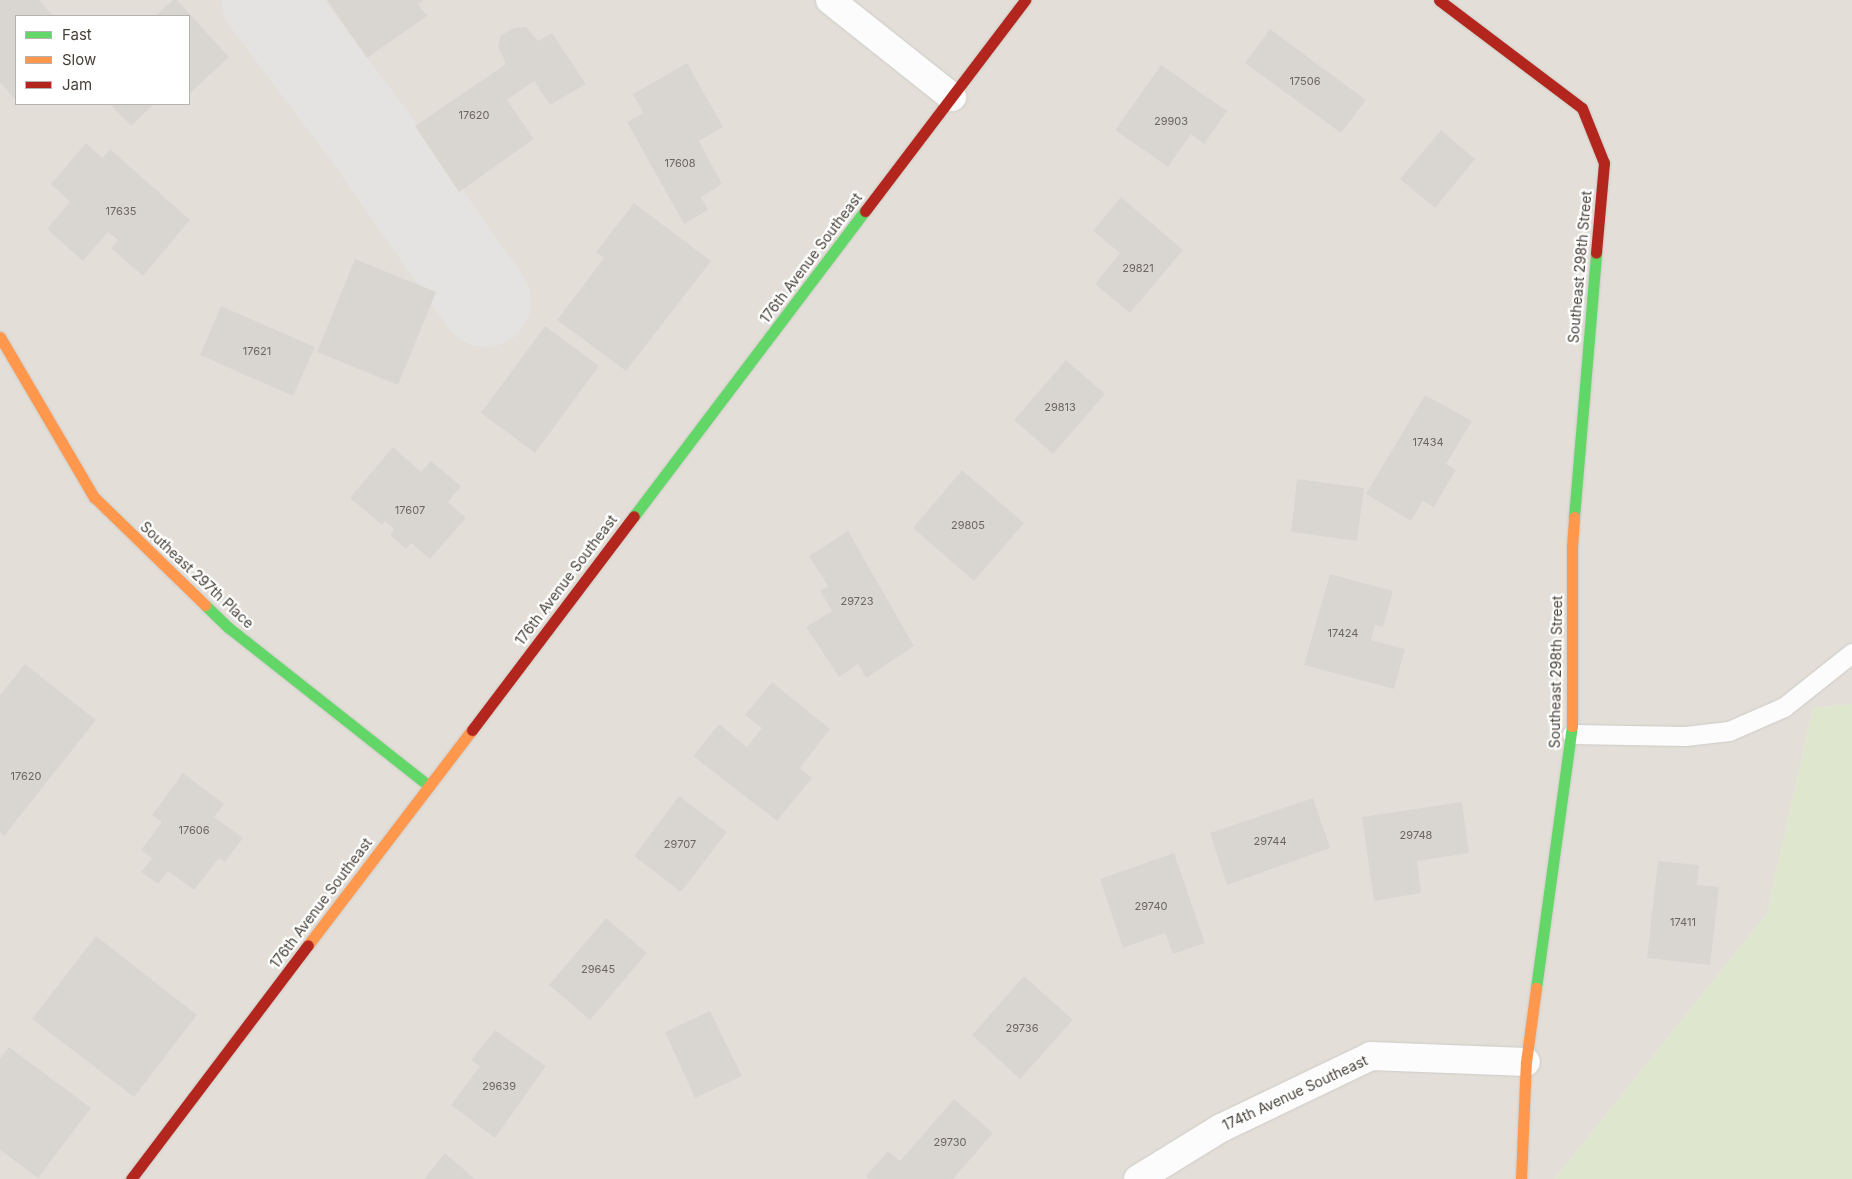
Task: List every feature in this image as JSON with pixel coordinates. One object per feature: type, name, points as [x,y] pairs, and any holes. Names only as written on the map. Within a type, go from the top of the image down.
[{"type":"street","points":[[830,0],[952,97]]},
{"type":"street","name":"176th Avenue Southeast","points":[[131,1179],[1025,0]]},
{"type":"street","name":"Southeast 298th Street","points":[[1440,0],[1582,108],[1604,163],[1572,547],[1572,734],[1526,1062],[1522,1179]]},
{"type":"street","name":"Southeast 297th Place","points":[[0,337],[94,497],[229,628],[429,786]]},
{"type":"street","name":"174th Avenue Southeast","points":[[1138,1179],[1221,1128],[1371,1056],[1526,1062]]},
{"type":"lane","points":[[1572,734],[1685,736],[1730,731],[1784,707],[1852,653]]},
{"type":"shaded area","points":[[0,0],[1852,0],[1852,704],[1813,708],[1767,914],[1555,1179],[0,1179]]},
{"type":"green space","points":[[1852,704],[1852,1179],[1555,1179],[1767,914],[1813,708]]},
{"type":"building","points":[[0,0],[39,0],[52,15],[15,15],[15,100],[0,82]]},
{"type":"building","points":[[173,0],[177,0],[229,57],[190,93],[190,15],[156,15]]},
{"type":"building","points":[[327,0],[424,0],[418,4],[427,16],[367,58]]},
{"type":"building","points":[[526,27],[538,41],[552,33],[586,84],[550,105],[534,81],[507,100],[534,139],[459,192],[415,126],[506,64],[498,46],[501,35],[514,28]]},
{"type":"building","points":[[1270,29],[1366,100],[1341,133],[1245,63]]},
{"type":"building","points":[[687,63],[723,127],[699,141],[722,184],[701,197],[708,210],[684,224],[627,122],[643,113],[633,94]]},
{"type":"building","points":[[1161,65],[1227,111],[1204,144],[1191,134],[1168,167],[1115,130]]},
{"type":"building","points":[[111,105],[153,105],[131,126]]},
{"type":"building","points":[[1441,130],[1475,159],[1435,208],[1400,179]]},
{"type":"building","points":[[86,143],[102,158],[110,149],[190,220],[143,276],[111,248],[118,240],[108,232],[83,261],[47,229],[70,202],[51,184]]},
{"type":"building","points":[[1121,197],[1183,250],[1130,313],[1095,284],[1120,253],[1093,231]]},
{"type":"building","points":[[634,203],[711,261],[626,371],[557,320],[604,258],[596,252]]},
{"type":"building","points":[[355,259],[436,292],[398,385],[317,352]]},
{"type":"building","points":[[221,306],[315,347],[293,396],[200,355]]},
{"type":"building","points":[[545,326],[599,366],[535,453],[481,413]]},
{"type":"building","points":[[1066,360],[1105,394],[1053,454],[1014,420]]},
{"type":"building","points":[[1425,395],[1472,421],[1446,464],[1456,470],[1434,507],[1423,501],[1411,521],[1366,494]]},
{"type":"building","points":[[393,447],[421,472],[431,461],[461,486],[448,502],[466,518],[430,559],[411,543],[406,549],[390,535],[394,529],[385,521],[382,525],[350,498]]},
{"type":"building","points":[[962,470],[1024,523],[974,581],[913,528]]},
{"type":"building","points":[[1297,479],[1364,488],[1357,541],[1291,532]]},
{"type":"building","points":[[848,531],[914,646],[866,678],[858,664],[839,677],[806,627],[832,611],[820,591],[828,586],[809,556]]},
{"type":"building","points":[[1330,574],[1393,591],[1383,627],[1375,625],[1371,640],[1405,649],[1394,689],[1304,665]]},
{"type":"building","points":[[25,664],[96,720],[4,836],[0,832],[0,695]]},
{"type":"building","points":[[772,682],[830,729],[800,768],[812,778],[777,821],[693,756],[719,724],[747,747],[762,728],[745,715]]},
{"type":"building","points":[[183,773],[224,804],[214,817],[243,838],[225,862],[219,858],[194,890],[168,871],[158,884],[141,872],[152,858],[141,850],[162,822],[152,815]]},
{"type":"building","points":[[679,796],[727,832],[681,892],[634,856]]},
{"type":"building","points":[[1313,798],[1330,848],[1227,885],[1210,833]]},
{"type":"building","points":[[1462,802],[1469,853],[1417,861],[1421,893],[1374,901],[1362,817]]},
{"type":"building","points":[[1174,853],[1205,943],[1173,954],[1165,933],[1123,948],[1100,879]]},
{"type":"building","points":[[1658,861],[1699,865],[1697,885],[1719,887],[1710,965],[1647,958]]},
{"type":"building","points":[[606,918],[647,953],[590,1020],[549,985]]},
{"type":"building","points":[[96,936],[197,1015],[134,1097],[32,1019]]},
{"type":"building","points":[[1024,976],[1073,1020],[1020,1079],[972,1035]]},
{"type":"building","points":[[710,1011],[742,1076],[695,1098],[665,1032]]},
{"type":"building","points":[[495,1030],[546,1066],[495,1138],[451,1105],[480,1066],[471,1060]]},
{"type":"building","points":[[9,1047],[91,1108],[38,1178],[0,1150],[0,1058]]},
{"type":"building","points":[[954,1099],[993,1133],[953,1179],[869,1179],[866,1176],[888,1151],[900,1161]]},
{"type":"building","points":[[445,1153],[475,1179],[424,1179]]},
{"type":"taxiway","points":[[267,0],[370,137],[485,301]]},
{"type":"traffic: fast","points":[[634,516],[865,211]]},
{"type":"traffic: fast","points":[[1574,517],[1596,253]]},
{"type":"traffic: fast","points":[[205,605],[229,628],[429,786]]},
{"type":"traffic: fast","points":[[1536,988],[1572,726]]},
{"type":"traffic: slow","points":[[0,337],[94,497],[205,605]]},
{"type":"traffic: slow","points":[[1572,726],[1572,547],[1574,517]]},
{"type":"traffic: slow","points":[[308,945],[472,730]]},
{"type":"traffic: slow","points":[[1521,1179],[1526,1062],[1536,988]]},
{"type":"traffic: jam","points":[[865,211],[1025,0]]},
{"type":"traffic: jam","points":[[1439,0],[1582,108],[1604,163],[1596,253]]},
{"type":"traffic: jam","points":[[472,730],[634,516]]},
{"type":"traffic: jam","points":[[131,1179],[308,945]]}]
